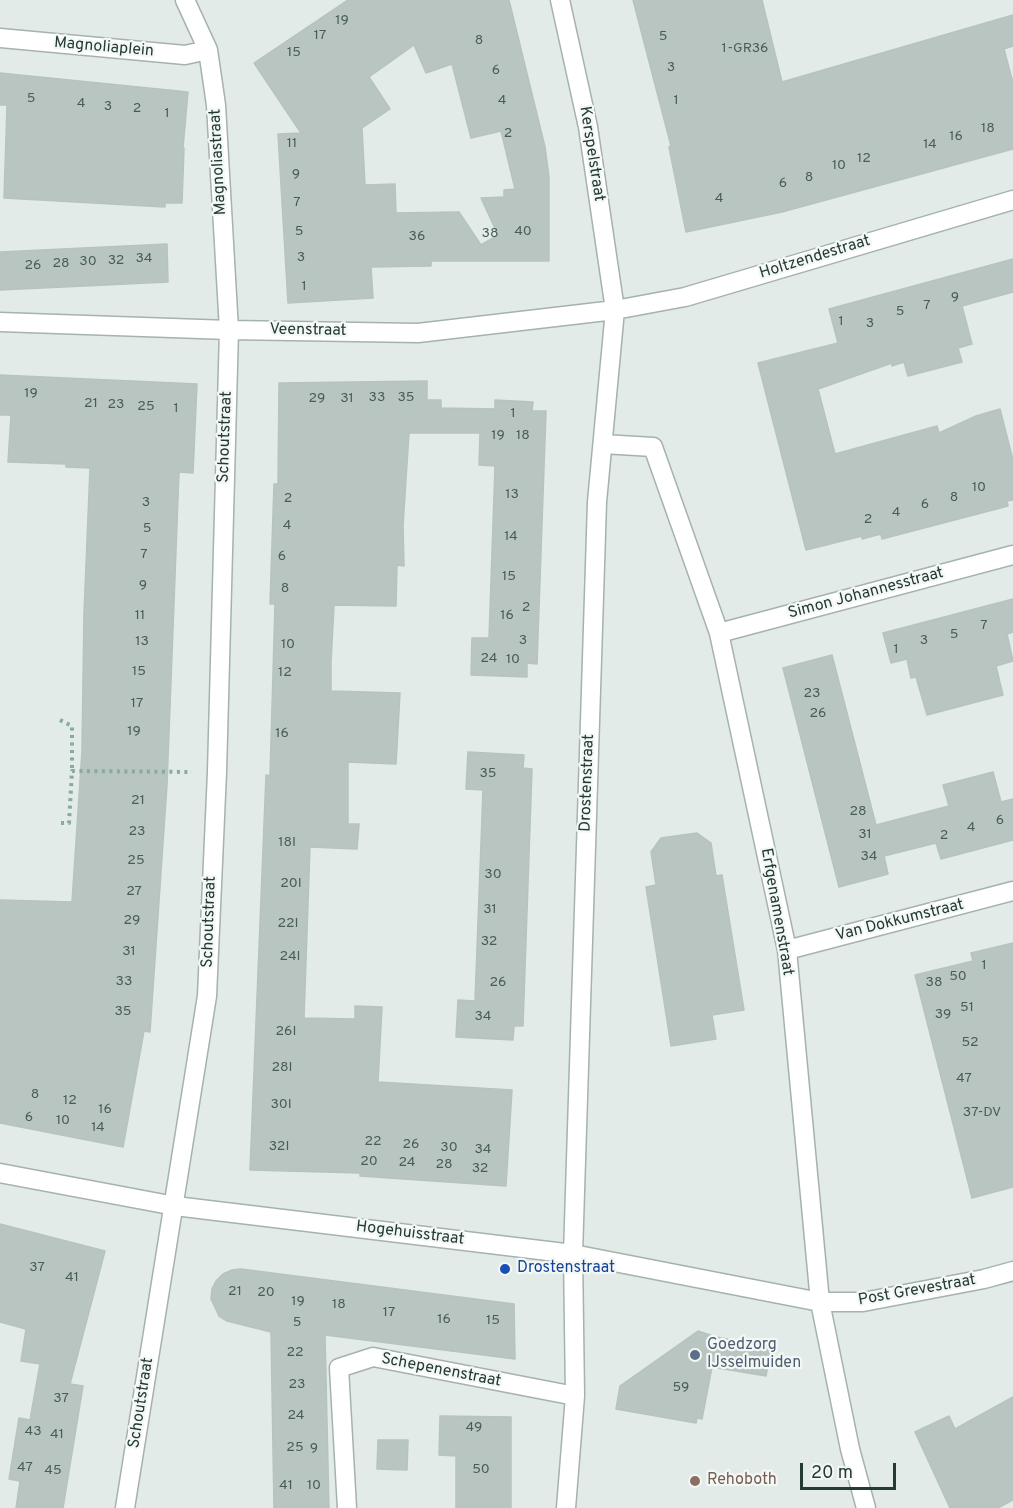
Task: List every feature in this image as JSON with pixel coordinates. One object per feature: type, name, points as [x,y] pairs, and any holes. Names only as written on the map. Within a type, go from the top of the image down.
[{"type":"street","name":"Magnoliastraat","points":[[185,0],[208,50],[216,105],[229,330]]},
{"type":"street","name":"Kerspelstraat","points":[[560,0],[588,127],[615,310]]},
{"type":"street","name":"Magnoliaplein","points":[[0,38],[185,55],[208,50]]},
{"type":"street","name":"Holtzendestraat","points":[[615,310],[685,297],[1013,200]]},
{"type":"street","name":"Veenstraat","points":[[0,322],[229,330],[418,333],[615,310]]},
{"type":"street","name":"Drostenstraat","points":[[566,1508],[575,1396],[573,1254],[597,514],[615,310]]},
{"type":"street","name":"Schoutstraat","points":[[125,1508],[207,996],[217,772],[229,330]]},
{"type":"street","name":"Erfgenamenstraat","points":[[603,444],[653,447],[719,633],[787,950],[820,1302],[850,1449],[866,1508]]},
{"type":"street","name":"Simon Johannesstraat","points":[[719,633],[1013,555]]},
{"type":"street","name":"Van Dokkumstraat","points":[[787,950],[1013,891]]},
{"type":"street","name":"Hogehuisstraat","points":[[0,1173],[175,1206],[573,1254],[820,1302]]},
{"type":"street","name":"Post Grevestraat","points":[[820,1302],[863,1302],[984,1279],[1013,1271]]},
{"type":"street","name":"Schepenenstraat","points":[[347,1508],[339,1368],[373,1358],[575,1396]]},
{"type":"path","points":[[60,720],[72,726],[69,823],[61,823]]},
{"type":"path","points":[[72,771],[217,772]]},
{"type":"building","points":[[348,0],[509,0],[545,147],[549,177],[549,261],[431,261],[431,266],[371,267],[373,298],[288,303],[278,134],[301,133],[254,63]],"holes":[[[414,45],[426,73],[452,64],[471,138],[501,131],[515,189],[504,190],[504,197],[481,198],[498,235],[481,245],[459,212],[396,213],[395,184],[365,185],[362,128],[390,109],[369,77]]]},
{"type":"building","points":[[633,0],[762,0],[782,82],[1013,15],[1013,46],[1004,49],[1013,83],[1013,149],[782,212],[686,232],[669,147],[671,146]]},
{"type":"building","points":[[0,73],[188,92],[183,148],[182,203],[165,203],[165,207],[4,198],[7,105],[0,105]]},
{"type":"building","points":[[167,244],[168,282],[0,290],[0,252]]},
{"type":"building","points":[[1013,259],[1013,292],[962,306],[972,344],[958,348],[962,362],[908,376],[904,362],[892,366],[892,363],[818,389],[835,454],[937,426],[939,433],[976,416],[1000,409],[1013,460],[1013,500],[1007,501],[1008,506],[882,539],[881,534],[862,539],[862,536],[806,550],[758,363],[838,343],[829,309]]},
{"type":"building","points":[[0,375],[197,384],[193,473],[179,472],[167,785],[150,1032],[144,1031],[123,1147],[0,1123],[0,900],[72,902],[82,751],[84,613],[90,468],[66,467],[66,464],[8,462],[11,415],[0,415]]},
{"type":"building","points":[[427,381],[427,400],[441,400],[441,408],[495,409],[495,400],[533,402],[532,411],[546,411],[537,664],[527,663],[527,677],[471,675],[472,638],[489,638],[495,466],[479,465],[480,433],[409,433],[403,526],[404,566],[397,565],[396,606],[334,605],[331,662],[331,691],[400,693],[396,764],[348,762],[348,824],[359,824],[357,849],[310,847],[304,1018],[355,1019],[355,1006],[382,1007],[378,1082],[512,1090],[506,1186],[360,1176],[360,1173],[250,1170],[266,775],[270,776],[275,604],[270,604],[274,484],[278,484],[279,383]]},
{"type":"building","points":[[1013,599],[1013,632],[1007,634],[1013,661],[996,666],[1003,695],[927,715],[916,677],[911,678],[907,659],[891,663],[883,633]]},
{"type":"building","points":[[832,655],[876,825],[949,806],[943,785],[993,772],[1001,802],[1013,799],[1013,840],[941,859],[936,843],[884,856],[888,874],[839,887],[783,668]]},
{"type":"building","points":[[468,752],[524,755],[523,768],[532,769],[523,1026],[514,1026],[513,1040],[456,1037],[458,1000],[475,1001],[483,790],[466,789]]},
{"type":"building","points":[[697,833],[711,843],[716,876],[722,875],[744,1010],[712,1015],[716,1039],[671,1046],[646,887],[656,885],[651,852],[661,838]]},
{"type":"building","points":[[1013,943],[1013,1187],[972,1198],[915,975],[973,961],[971,953]]},
{"type":"building","points":[[0,1224],[105,1251],[70,1384],[83,1386],[63,1508],[16,1508],[20,1481],[9,1479],[19,1418],[30,1420],[40,1364],[21,1361],[26,1329],[0,1322]]},
{"type":"building","points":[[241,1269],[514,1304],[515,1359],[325,1335],[329,1508],[274,1508],[271,1332],[227,1321],[219,1316],[211,1299],[212,1289],[223,1274]]},
{"type":"building","points":[[698,1331],[716,1337],[771,1347],[766,1376],[712,1367],[702,1419],[697,1418],[696,1423],[616,1409],[620,1386]]},
{"type":"building","points":[[1013,1397],[1013,1500],[998,1508],[950,1508],[915,1432],[949,1416],[955,1429]]},
{"type":"building","points":[[440,1416],[511,1417],[511,1508],[456,1508],[456,1456],[439,1455]]},
{"type":"building","points":[[378,1440],[408,1440],[407,1470],[377,1469]]},
{"type":"place","name":"Drostenstraat","points":[[505,1269]]},
{"type":"place","name":"Goedzorg IJsselmuiden","points":[[695,1355]]},
{"type":"place","name":"Rehoboth","points":[[695,1481]]}]
